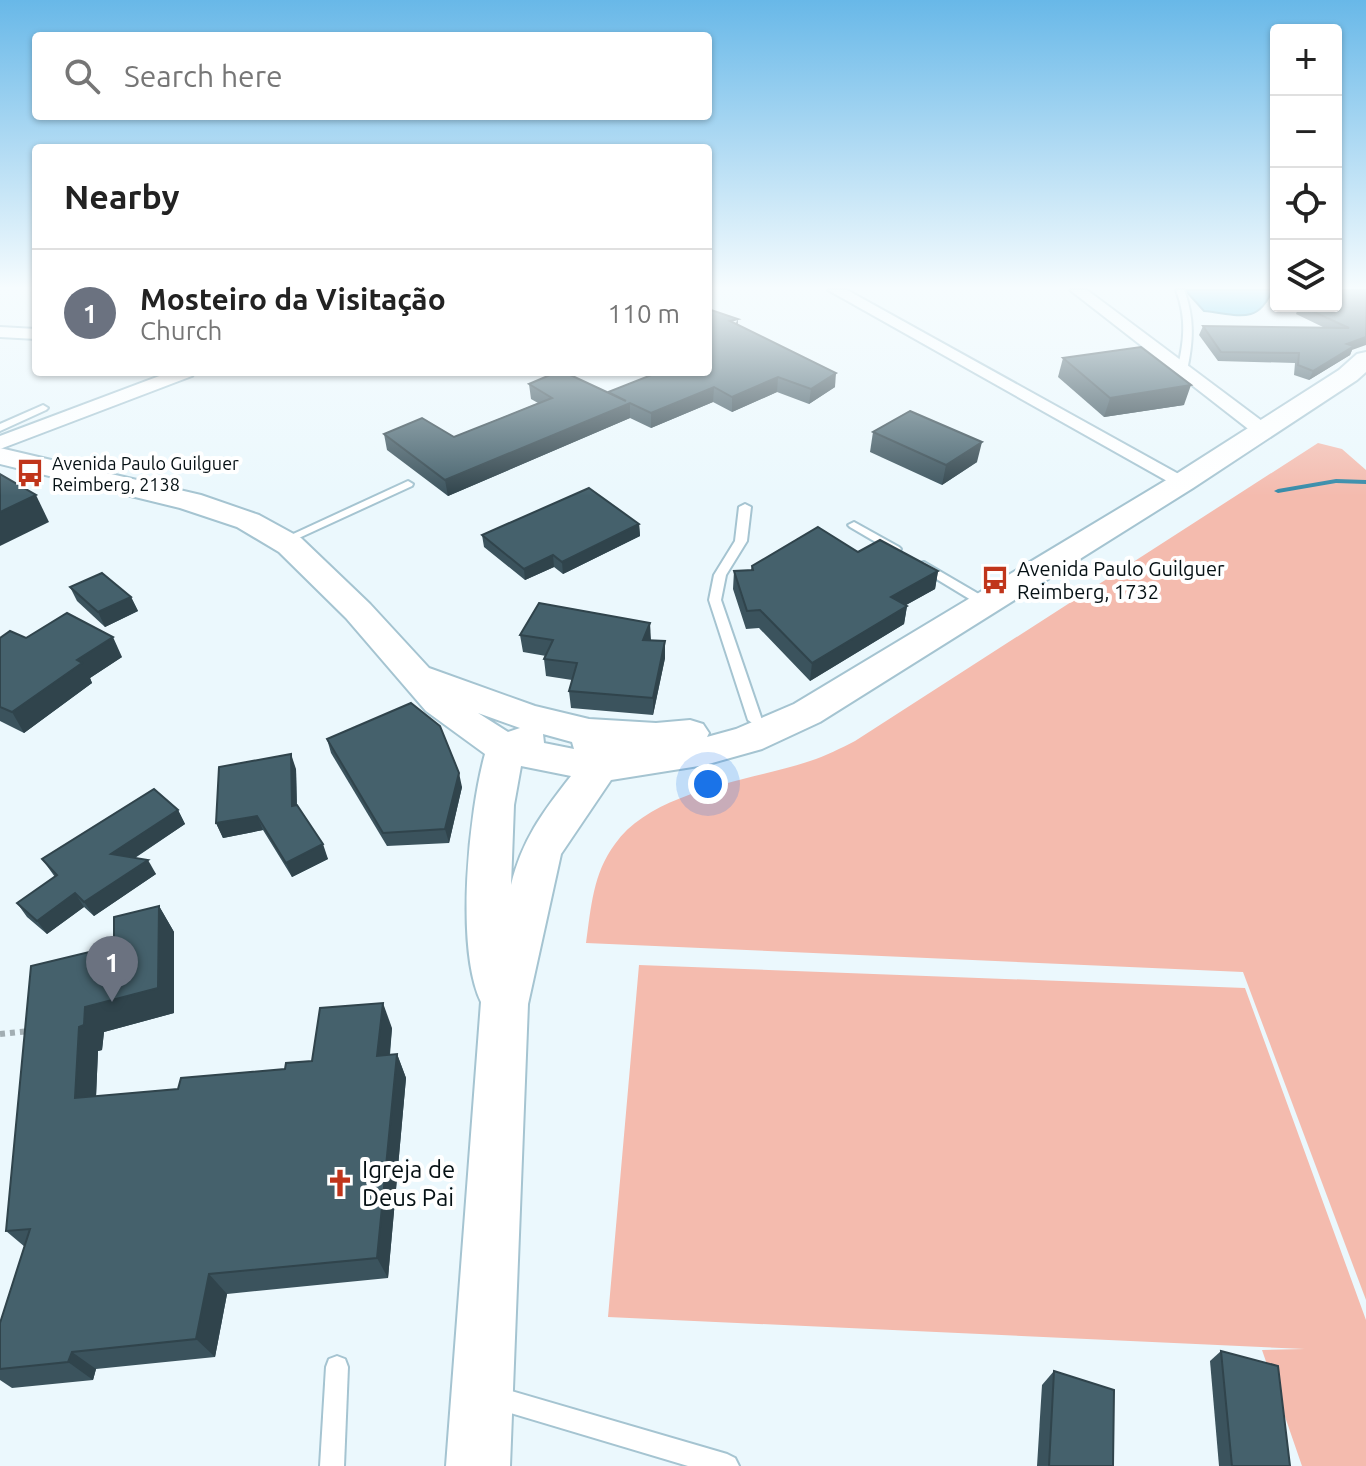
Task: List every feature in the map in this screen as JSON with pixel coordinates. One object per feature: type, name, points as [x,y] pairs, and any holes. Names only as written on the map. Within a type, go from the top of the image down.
[{"type":"main road","points":[[571,805],[646,762],[748,739],[807,713],[1183,482],[1363,365]]},
{"type":"main road","points":[[0,456],[190,501],[248,521],[284,541],[358,611],[414,675],[462,721],[506,749],[685,734],[807,713]]},
{"type":"main road","points":[[414,675],[581,742],[646,762]]},
{"type":"main road","points":[[506,749],[581,742]]},
{"type":"main road","points":[[504,1004],[540,853],[571,805],[581,742]]},
{"type":"main road","points":[[478,1466],[504,1004],[491,922],[490,823],[495,781],[506,749]]},
{"type":"street","points":[[959,358],[1183,482]]},
{"type":"street","points":[[1166,358],[1263,431]]},
{"type":"street","points":[[0,443],[176,376]]},
{"type":"lane","points":[[1182,371],[1185,358]]},
{"type":"lane","points":[[0,428],[43,408]]},
{"type":"lane","points":[[284,541],[408,484]]},
{"type":"lane","points":[[745,507],[741,541],[720,575],[715,600],[755,720]]},
{"type":"lane","points":[[854,525],[985,603]]},
{"type":"lane","points":[[332,1466],[337,1367]]},
{"type":"lane","points":[[482,1394],[727,1466]]},
{"type":"path","points":[[0,1034],[30,1031]]},
{"type":"shaded area","points":[[1318,443],[1342,449],[1366,470],[1366,1300],[1243,972],[586,943],[594,891],[608,855],[632,826],[653,811],[705,790],[816,759],[855,741]]},
{"type":"shaded area","points":[[639,965],[1245,988],[1366,1320],[1366,1466],[1302,1466],[1262,1350],[1305,1349],[608,1317]]},
{"type":"building","points":[[712,358],[806,358],[836,373],[811,389],[778,377],[732,397],[714,387],[651,413],[630,403],[445,480],[384,434],[422,418],[454,437],[552,398],[529,384],[548,376],[573,376],[626,401],[608,392],[649,376],[712,376]]},
{"type":"building","points":[[1063,358],[1156,358],[1191,385],[1110,398]]},
{"type":"building","points":[[1299,358],[1334,358],[1313,371],[1298,365]]},
{"type":"building","points":[[910,411],[982,442],[946,465],[873,432]]},
{"type":"building","points":[[0,474],[36,495],[0,512]]},
{"type":"building","points":[[589,488],[639,524],[562,562],[553,555],[524,569],[482,535]]},
{"type":"building","points":[[818,527],[858,552],[880,540],[938,571],[891,597],[907,606],[812,663],[760,610],[747,611],[734,571],[753,570],[752,566]]},
{"type":"building","points":[[102,573],[131,597],[98,612],[70,587]]},
{"type":"building","points":[[539,603],[650,623],[643,640],[665,641],[653,698],[569,691],[577,663],[544,659],[553,640],[520,635]]},
{"type":"building","points":[[67,613],[113,637],[77,660],[82,663],[12,712],[0,707],[0,638],[10,631],[26,638]]},
{"type":"building","points":[[411,703],[440,726],[459,773],[445,829],[383,833],[327,739]]},
{"type":"building","points":[[291,754],[292,806],[297,805],[323,844],[286,863],[257,816],[216,823],[219,767]]},
{"type":"building","points":[[154,789],[178,810],[111,854],[148,860],[84,902],[75,893],[37,921],[17,903],[57,875],[42,859]]},
{"type":"building","points":[[159,906],[158,988],[85,1007],[84,1025],[79,1027],[75,1098],[178,1089],[181,1078],[285,1069],[286,1063],[312,1061],[320,1008],[383,1003],[377,1056],[397,1054],[377,1258],[209,1274],[196,1339],[72,1352],[68,1362],[0,1369],[0,1323],[30,1229],[6,1231],[31,966],[102,949],[102,940],[114,937],[114,917]]},
{"type":"building","points":[[1221,1351],[1278,1366],[1290,1466],[1232,1466]]},
{"type":"building","points":[[1054,1371],[1114,1390],[1113,1466],[1049,1466]]},
{"type":"waterway","points":[[1278,491],[1336,481],[1366,482]]},
{"type":"place","name":"Avenida Paulo Guilguer Reimberg, 2138","points":[[30,473]]},
{"type":"place","name":"Avenida Paulo Guilguer Reimberg, 1732","points":[[995,580]]},
{"type":"place","name":"Mosteiro da Visitação","points":[[112,1002]]},
{"type":"place","name":"Igreja de Deus Pai","points":[[340,1183]]}]
